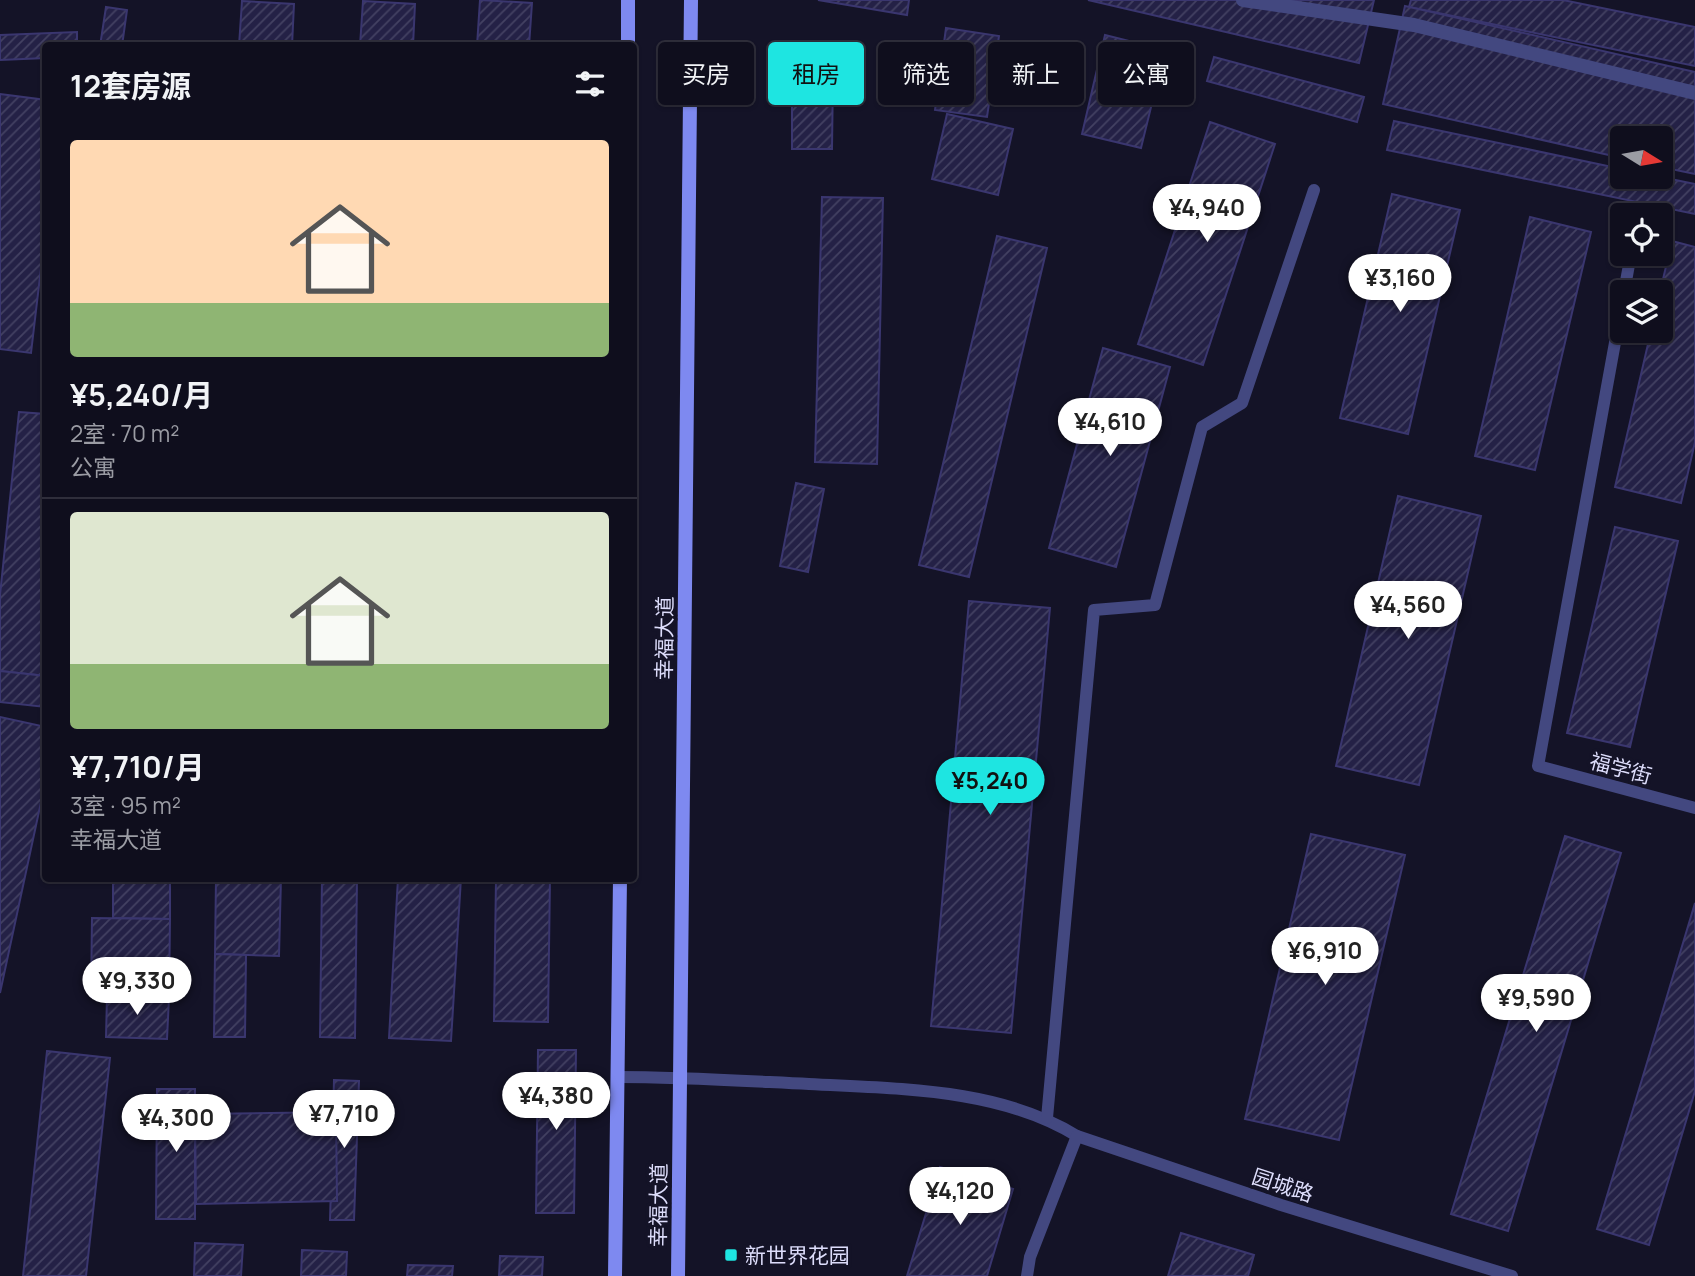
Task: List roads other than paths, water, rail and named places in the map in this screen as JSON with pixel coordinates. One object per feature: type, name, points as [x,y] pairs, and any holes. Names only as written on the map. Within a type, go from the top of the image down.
[{"type":"main road","points":[[628,0],[628,42]]},
{"type":"main road","name":"幸福大道","points":[[678,1276],[691,0]]},
{"type":"main road","name":"幸福大道","points":[[615,1276],[620,882]]},
{"type":"street","points":[[1243,0],[1414,25],[1695,93]]},
{"type":"lane","points":[[1047,1118],[1094,610],[1155,605],[1202,427],[1242,403],[1314,190]]},
{"type":"lane","name":"福学街","points":[[1615,343],[1538,766],[1695,808]]},
{"type":"lane","name":"园城路","points":[[618,1077],[681,1077],[902,1090],[980,1099],[1047,1118],[1077,1136],[1280,1205],[1512,1276]]},
{"type":"lane","points":[[1027,1276],[1030,1257],[1077,1136]]},
{"type":"place","name":"新世界花园","points":[[731,1255]]}]
